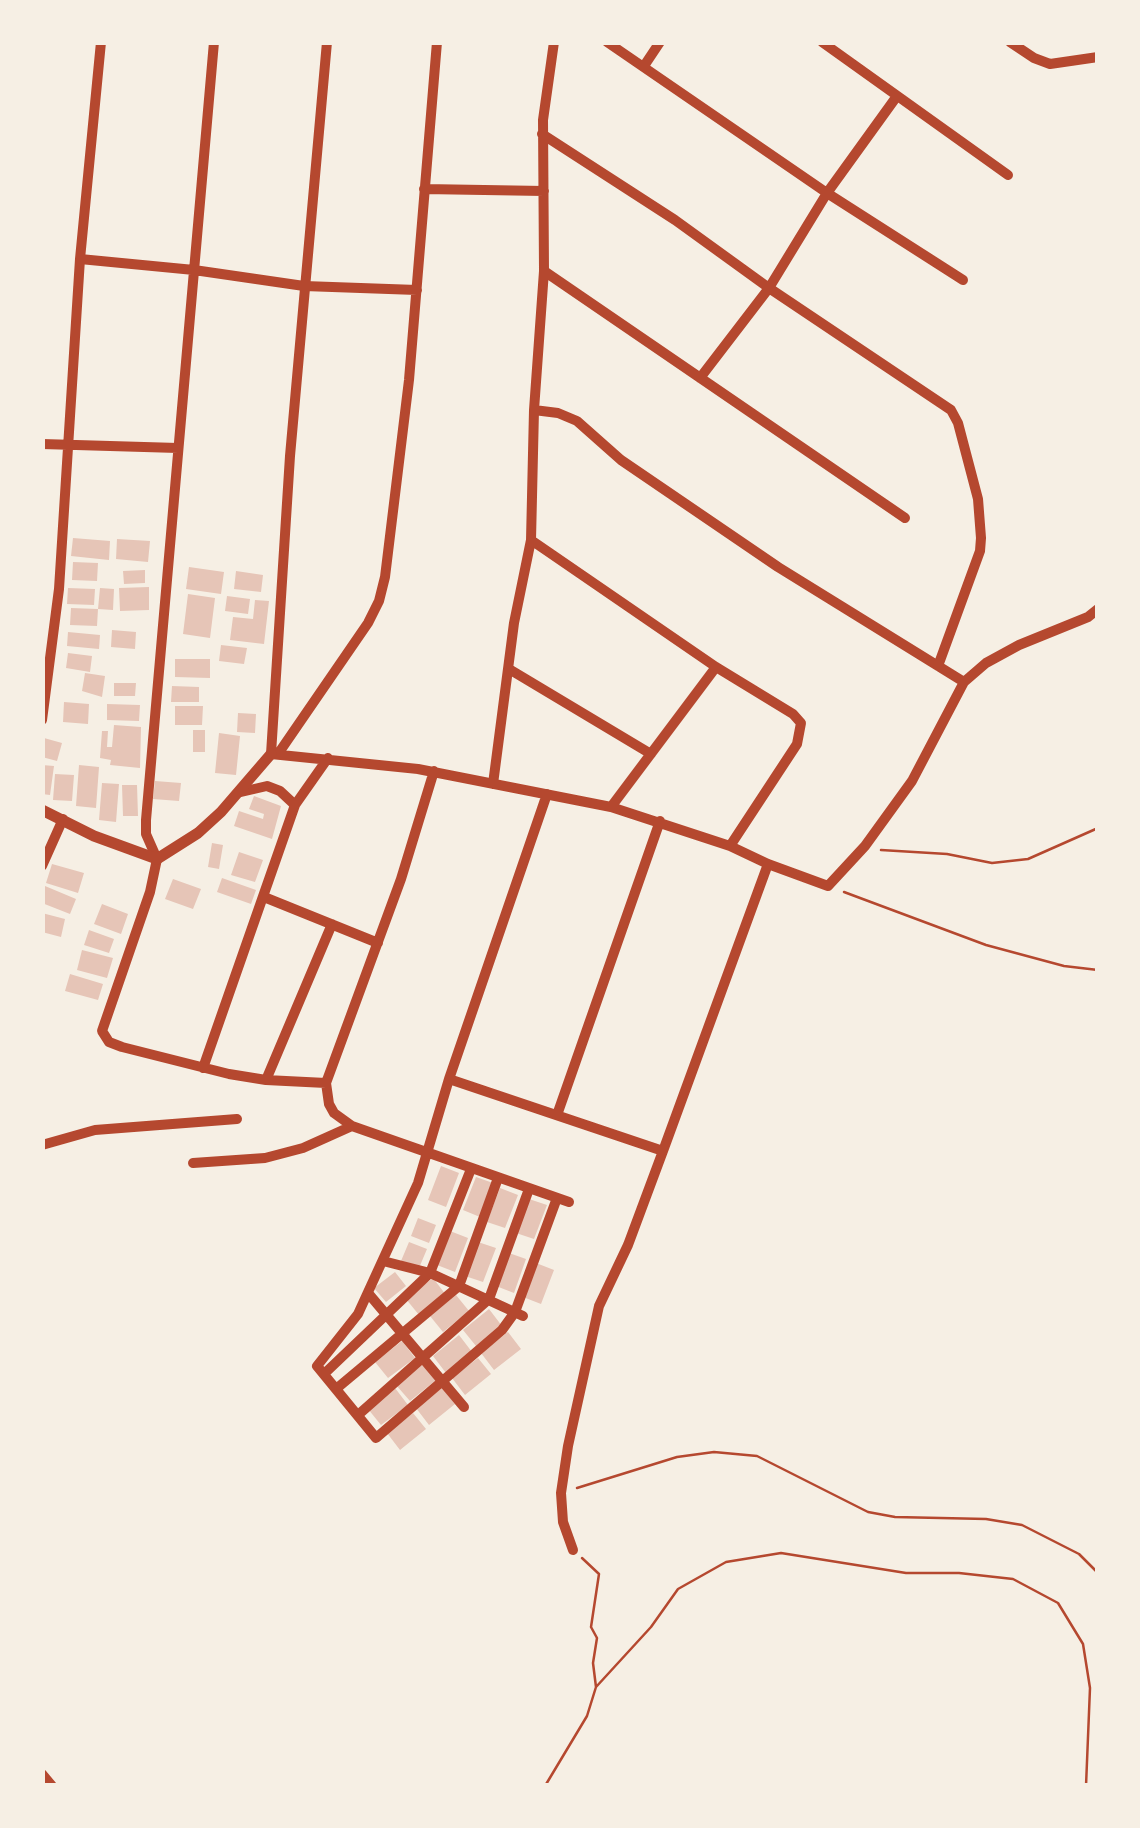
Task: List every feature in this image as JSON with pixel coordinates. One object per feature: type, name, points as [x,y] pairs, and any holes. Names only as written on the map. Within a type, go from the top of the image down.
[{"type":"street","points":[[42,720],[59,589],[80,259],[101,42]]},
{"type":"street","points":[[214,42],[146,820],[149,842],[157,859],[150,892],[102,1026],[103,1036],[122,1047],[202,1068],[266,1080],[326,1082]]},
{"type":"street","points":[[275,754],[304,286],[327,42]]},
{"type":"street","points":[[157,859],[198,833],[275,754],[368,623],[379,601],[407,400],[437,42]]},
{"type":"street","points":[[493,784],[514,623],[531,540],[534,410],[544,271],[542,134],[554,42]]},
{"type":"street","points":[[607,42],[827,194],[963,280]]},
{"type":"street","points":[[644,66],[660,42]]},
{"type":"street","points":[[822,42],[1008,175]]},
{"type":"street","points":[[1010,42],[1050,64],[1098,56]]},
{"type":"street","points":[[700,378],[769,288],[827,194],[897,96]]},
{"type":"street","points":[[542,134],[952,410],[981,519],[980,551],[938,666]]},
{"type":"street","points":[[424,189],[544,192]]},
{"type":"street","points":[[80,259],[304,286],[417,290]]},
{"type":"street","points":[[544,271],[905,518]]},
{"type":"street","points":[[534,410],[558,413],[577,421],[621,460],[749,547],[964,682]]},
{"type":"street","points":[[42,444],[178,448]]},
{"type":"street","points":[[531,540],[800,720],[798,744],[730,846]]},
{"type":"street","points":[[275,754],[434,772],[611,807],[730,846],[828,886],[865,846],[912,781],[964,682],[986,663],[1018,645],[1098,610]]},
{"type":"street","points":[[611,807],[716,667]]},
{"type":"street","points":[[508,668],[651,754]]},
{"type":"street","points":[[202,1068],[295,805],[328,758]]},
{"type":"street","points":[[434,772],[378,943],[326,1082],[329,1104],[334,1113],[352,1126],[570,1202]]},
{"type":"street","points":[[241,792],[268,786],[295,805]]},
{"type":"street","points":[[320,1370],[358,1314],[427,1154],[547,794]]},
{"type":"street","points":[[42,810],[94,836],[157,859]]},
{"type":"street","points":[[42,866],[63,818]]},
{"type":"street","points":[[557,1115],[660,821]]},
{"type":"street","points":[[573,1550],[563,1522],[561,1493],[599,1306],[628,1246],[768,864]]},
{"type":"street","points":[[264,897],[378,943]]},
{"type":"street","points":[[266,1080],[332,924]]},
{"type":"street","points":[[449,1080],[663,1151]]},
{"type":"street","points":[[42,1145],[95,1130],[237,1119]]},
{"type":"street","points":[[193,1162],[265,1158],[303,1148],[352,1126]]},
{"type":"street","points":[[320,1370],[430,1273],[471,1169]]},
{"type":"street","points":[[336,1389],[459,1286],[498,1178]]},
{"type":"street","points":[[358,1415],[490,1299],[529,1189]]},
{"type":"street","points":[[320,1370],[376,1438],[519,1314],[557,1198]]},
{"type":"street","points":[[383,1261],[430,1273],[519,1314]]},
{"type":"street","points":[[368,1293],[464,1406]]},
{"type":"street","points":[[42,1774],[52,1786]]},
{"type":"path","points":[[865,846],[992,862],[1028,859],[1098,828]]},
{"type":"path","points":[[828,886],[986,945],[1064,966],[1098,970]]},
{"type":"path","points":[[561,1493],[677,1457],[714,1452],[757,1456],[868,1512],[895,1517],[986,1518],[1022,1525],[1079,1554],[1098,1573]]},
{"type":"path","points":[[545,1786],[587,1716],[596,1686],[593,1663],[597,1638],[591,1627],[599,1574],[573,1550]]},
{"type":"path","points":[[596,1686],[651,1627],[678,1589],[726,1562],[781,1553],[906,1573],[1013,1578],[1058,1604],[1083,1644],[1090,1688],[1086,1786]]},
{"type":"building","points":[[73,538],[110,541],[109,560],[71,556]]},
{"type":"building","points":[[117,539],[150,541],[148,562],[116,559]]},
{"type":"building","points":[[73,562],[98,563],[97,581],[72,580]]},
{"type":"building","points":[[189,567],[224,572],[221,594],[186,589]]},
{"type":"building","points":[[145,570],[145,583],[124,584],[123,571]]},
{"type":"building","points":[[236,571],[263,575],[261,592],[234,589]]},
{"type":"building","points":[[149,587],[149,610],[120,611],[119,588]]},
{"type":"building","points":[[68,588],[95,589],[94,605],[67,604]]},
{"type":"building","points":[[100,588],[114,589],[113,610],[98,609]]},
{"type":"building","points":[[188,594],[215,598],[210,638],[183,634]]},
{"type":"building","points":[[227,596],[250,599],[248,614],[225,611]]},
{"type":"building","points":[[255,600],[269,601],[264,644],[230,640],[233,617],[253,619]]},
{"type":"building","points":[[71,608],[98,609],[97,626],[70,625]]},
{"type":"building","points":[[112,630],[136,632],[135,649],[111,647]]},
{"type":"building","points":[[68,632],[100,635],[99,649],[67,646]]},
{"type":"building","points":[[221,645],[247,648],[244,664],[219,661]]},
{"type":"building","points":[[68,653],[92,656],[90,672],[66,668]]},
{"type":"building","points":[[175,659],[210,659],[210,678],[175,677]]},
{"type":"building","points":[[85,673],[105,676],[102,697],[82,691]]},
{"type":"building","points":[[114,683],[136,683],[135,696],[114,696]]},
{"type":"building","points":[[172,686],[199,687],[199,702],[171,702]]},
{"type":"building","points":[[64,702],[89,704],[88,724],[63,722]]},
{"type":"building","points":[[107,704],[140,705],[139,721],[107,720]]},
{"type":"building","points":[[175,706],[203,706],[202,725],[175,725]]},
{"type":"building","points":[[238,713],[256,714],[255,733],[237,732]]},
{"type":"building","points":[[114,725],[141,727],[140,768],[110,765],[111,760],[100,758],[102,731],[108,731],[107,747],[112,747]]},
{"type":"building","points":[[193,730],[205,730],[205,752],[193,752]]},
{"type":"building","points":[[219,733],[240,736],[236,775],[215,773]]},
{"type":"building","points":[[44,738],[62,743],[57,761],[42,757]]},
{"type":"building","points":[[42,765],[54,766],[50,795],[42,794]]},
{"type":"building","points":[[79,765],[99,767],[96,808],[76,806]]},
{"type":"building","points":[[55,774],[74,775],[72,801],[53,800]]},
{"type":"building","points":[[155,781],[181,783],[179,801],[153,799]]},
{"type":"building","points":[[102,783],[119,784],[116,822],[99,820]]},
{"type":"building","points":[[122,785],[137,785],[138,816],[123,816]]},
{"type":"building","points":[[254,796],[281,806],[272,839],[234,826],[239,811],[263,819],[264,814],[249,809]]},
{"type":"building","points":[[212,843],[223,845],[219,869],[208,867]]},
{"type":"building","points":[[239,852],[263,860],[255,882],[231,875]]},
{"type":"building","points":[[52,864],[84,873],[78,893],[46,883]]},
{"type":"building","points":[[222,878],[256,890],[251,904],[217,892]]},
{"type":"building","points":[[173,879],[201,889],[193,909],[165,899]]},
{"type":"building","points":[[45,886],[76,899],[70,914],[42,903]]},
{"type":"building","points":[[102,904],[128,914],[121,934],[94,924]]},
{"type":"building","points":[[42,913],[65,919],[61,937],[42,932]]},
{"type":"building","points":[[89,930],[114,939],[109,953],[84,945]]},
{"type":"building","points":[[82,950],[113,958],[107,978],[77,970]]},
{"type":"building","points":[[70,974],[103,984],[98,1000],[65,991]]},
{"type":"building","points":[[441,1166],[459,1173],[446,1207],[428,1200]]},
{"type":"building","points":[[476,1177],[493,1183],[480,1217],[463,1210]]},
{"type":"building","points":[[500,1188],[518,1195],[505,1228],[487,1222]]},
{"type":"building","points":[[529,1199],[547,1205],[534,1239],[516,1233]]},
{"type":"building","points":[[418,1218],[436,1225],[429,1243],[411,1236]]},
{"type":"building","points":[[450,1231],[468,1238],[455,1272],[437,1265]]},
{"type":"building","points":[[409,1242],[427,1249],[419,1268],[401,1261]]},
{"type":"building","points":[[478,1242],[496,1248],[483,1282],[465,1276]]},
{"type":"building","points":[[509,1253],[526,1259],[514,1293],[496,1286]]},
{"type":"building","points":[[536,1263],[554,1270],[541,1304],[523,1297]]},
{"type":"building","points":[[395,1272],[406,1286],[386,1302],[374,1288]]},
{"type":"building","points":[[433,1278],[446,1295],[419,1315],[406,1299]]},
{"type":"building","points":[[456,1295],[469,1311],[443,1332],[430,1316]]},
{"type":"building","points":[[489,1309],[502,1326],[476,1346],[463,1330]]},
{"type":"building","points":[[508,1332],[521,1349],[494,1370],[481,1353]]},
{"type":"building","points":[[459,1335],[472,1352],[446,1373],[433,1356]]},
{"type":"building","points":[[402,1341],[415,1358],[388,1378],[375,1362]]},
{"type":"building","points":[[478,1358],[491,1374],[465,1395],[452,1378]]},
{"type":"building","points":[[423,1364],[436,1380],[410,1401],[396,1385]]},
{"type":"building","points":[[395,1388],[408,1405],[381,1425],[368,1409]]},
{"type":"building","points":[[442,1388],[455,1404],[429,1425],[416,1408]]},
{"type":"building","points":[[413,1413],[426,1429],[400,1450],[387,1433]]}]
